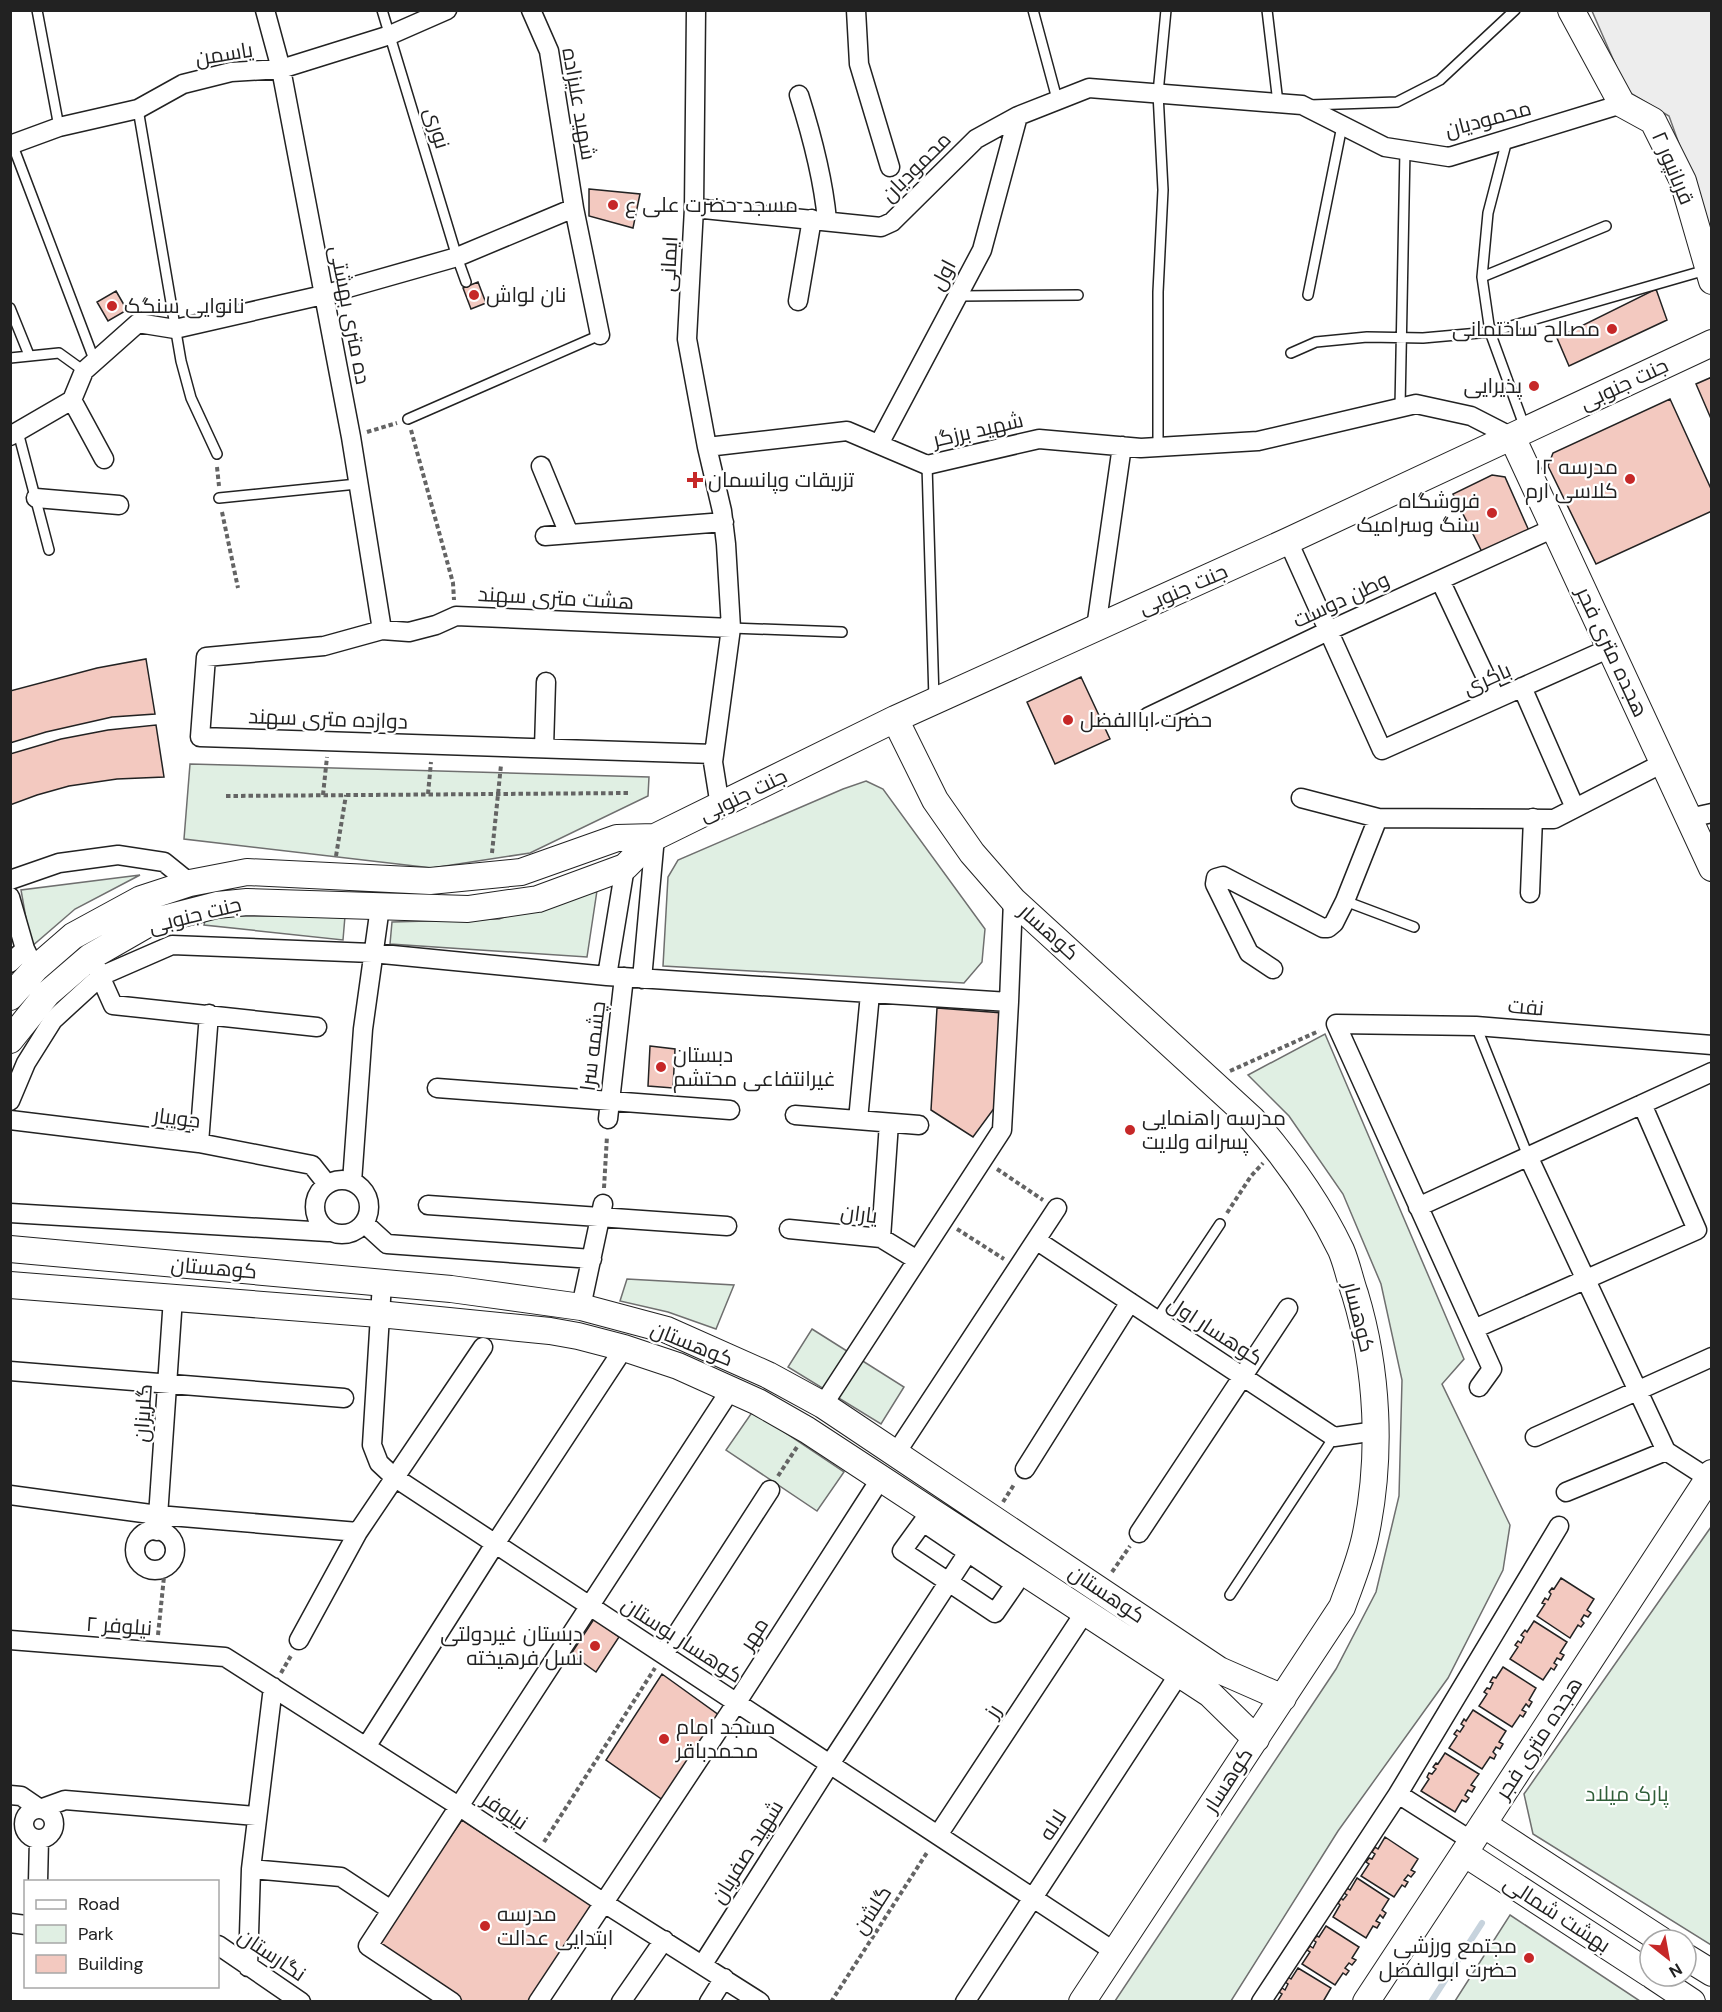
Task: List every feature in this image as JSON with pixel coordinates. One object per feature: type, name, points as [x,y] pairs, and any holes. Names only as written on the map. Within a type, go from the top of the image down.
[{"type":"main road","points":[[1571,10],[1622,104]]},
{"type":"main road","name":"قربانپور ۲","points":[[1622,104],[1653,121],[1683,181],[1710,275]]},
{"type":"main road","name":"جنت جنوبی","points":[[10,1040],[47,994],[95,966],[151,922],[217,905],[247,902],[468,909],[538,899],[625,867],[656,837],[895,720],[1288,541],[1712,343]]},
{"type":"main road","name":"هجده متری فجر","points":[[1519,434],[1554,528],[1663,763],[1700,816],[1712,868]]},
{"type":"main road","name":"کوهسار","points":[[895,720],[935,800],[972,853],[1013,900],[1211,1080],[1252,1119],[1277,1147],[1312,1197],[1342,1252],[1361,1315],[1373,1379],[1376,1431],[1366,1532],[1357,1568],[1342,1606],[1082,2001]]},
{"type":"main road","name":"جنت جنوبی","points":[[10,997],[23,960],[141,899],[190,883],[247,872],[430,881],[521,872],[617,838],[656,837]]},
{"type":"main road","name":"کوهستان","points":[[10,1249],[451,1289],[581,1307],[667,1330],[768,1375],[823,1405],[1220,1670],[1283,1698]]},
{"type":"main road","points":[[173,1298],[176,1264]]},
{"type":"main road","name":"کوهستان","points":[[10,1285],[379,1314],[550,1331],[624,1348],[678,1366],[758,1402],[807,1430],[881,1478],[972,1546],[1085,1612],[1210,1694],[1256,1738]]},
{"type":"main road","points":[[550,1331],[554,1302]]},
{"type":"main road","name":"هجده متری فجر","points":[[1366,2001],[1710,1476]]},
{"type":"main road","points":[[1231,1715],[1246,1718],[1258,1710],[1261,1697],[1251,1683]]},
{"type":"main road","name":"بهشت شمالی","points":[[1473,1840],[1638,1928]]},
{"type":"main road","name":"بهشت شمالی","points":[[1473,1840],[1638,1964]]},
{"type":"main road","points":[[1698,1964],[1712,1973]]},
{"type":"main road","name":"بهشت شمالی","points":[[1672,1988],[1692,2001]]},
{"type":"street","name":"ده متری بهشتی","points":[[265,10],[280,69],[351,436],[382,630]]},
{"type":"street","name":"یاسمن","points":[[12,145],[60,127],[138,109],[183,84],[231,72],[280,69],[390,35],[447,10]]},
{"type":"street","name":"شهید علیزاده","points":[[531,10],[549,51],[574,208],[600,335]]},
{"type":"street","name":"ایمانی","points":[[696,10],[694,208],[687,339],[707,447]]},
{"type":"street","points":[[855,10],[859,64],[890,167]]},
{"type":"street","name":"محمودیان","points":[[694,208],[881,227],[892,222],[976,139],[1018,116],[1089,88],[1302,105],[1385,147],[1449,156],[1622,104]]},
{"type":"street","points":[[798,301],[820,220],[824,188],[815,146],[799,95]]},
{"type":"street","name":"اول","points":[[879,444],[982,250],[1018,116]]},
{"type":"street","points":[[14,434],[72,400],[90,367],[138,323],[175,329],[323,295],[456,257],[574,208]]},
{"type":"street","points":[[72,400],[104,459]]},
{"type":"street","name":"شهید برزگر","points":[[707,447],[847,431],[927,465],[1039,439],[1158,447],[1258,441],[1416,404],[1470,416],[1519,434]]},
{"type":"street","points":[[1096,628],[1122,446]]},
{"type":"street","points":[[707,447],[724,522],[731,628],[713,762],[720,806]]},
{"type":"street","points":[[541,466],[570,534]]},
{"type":"street","points":[[36,498],[119,505]]},
{"type":"street","points":[[545,536],[724,522]]},
{"type":"street","name":"وطن دوست","points":[[1148,717],[1328,631],[1554,528]]},
{"type":"street","points":[[1288,541],[1328,631]]},
{"type":"street","points":[[1440,580],[1496,699]]},
{"type":"street","name":"هشت متری سهند","points":[[382,630],[409,632],[436,625],[456,616],[731,628]]},
{"type":"street","name":"دوازده متری سهند","points":[[382,630],[324,645],[206,657],[200,737],[714,754]]},
{"type":"street","name":"باکری","points":[[1328,631],[1382,750],[1610,648]]},
{"type":"street","points":[[544,748],[546,682]]},
{"type":"street","points":[[1522,687],[1575,808]]},
{"type":"street","points":[[1301,798],[1378,818],[1554,819],[1663,763]]},
{"type":"street","points":[[1273,969],[1249,953],[1215,884],[1216,878],[1223,876],[1323,928],[1328,928],[1334,923],[1345,901],[1378,818]]},
{"type":"street","points":[[1530,893],[1533,818]]},
{"type":"street","points":[[624,977],[656,837]]},
{"type":"street","points":[[10,880],[59,864],[118,855],[164,862],[190,883]]},
{"type":"street","points":[[624,977],[625,867]]},
{"type":"street","points":[[10,897],[23,960]]},
{"type":"street","points":[[823,1405],[1002,1130],[1013,900]]},
{"type":"street","points":[[352,1182],[363,1029],[380,907]]},
{"type":"street","points":[[10,1101],[26,1063],[53,1020],[95,966],[172,945],[372,953],[624,977],[1009,1002]]},
{"type":"street","points":[[95,966],[113,1005],[317,1027]]},
{"type":"street","name":"چشمه‌ سرا","points":[[608,1119],[624,977]]},
{"type":"street","points":[[858,1120],[870,994]]},
{"type":"street","points":[[199,1143],[209,1014]]},
{"type":"street","points":[[1336,1024],[1492,1369],[1479,1387]]},
{"type":"street","name":"نفت","points":[[1336,1024],[1476,1026],[1712,1045]]},
{"type":"street","points":[[1418,1207],[1712,1072]]},
{"type":"street","points":[[437,1088],[730,1110]]},
{"type":"street","points":[[1474,1329],[1697,1230],[1642,1104]]},
{"type":"street","points":[[795,1115],[919,1125]]},
{"type":"street","name":"جویبار","points":[[10,1120],[199,1143],[312,1165],[327,1184]]},
{"type":"street","points":[[881,1238],[889,1123]]},
{"type":"street","points":[[1528,1156],[1666,1450],[1710,1476]]},
{"type":"street","points":[[10,1213],[328,1232],[342,1235],[356,1231],[366,1221],[368,1200],[365,1193],[355,1183],[341,1180],[327,1184],[317,1194],[314,1208],[318,1222],[328,1232]]},
{"type":"street","points":[[428,1205],[602,1210],[727,1226]]},
{"type":"street","points":[[896,1453],[1057,1208]]},
{"type":"street","points":[[581,1307],[602,1210]]},
{"type":"street","points":[[364,1223],[387,1244],[592,1259]]},
{"type":"street","name":"یاران","points":[[789,1229],[881,1238],[917,1260]]},
{"type":"street","name":"کوهسار اول","points":[[1036,1240],[1334,1437]]},
{"type":"street","name":"کوهسار بوستان","points":[[382,1282],[372,1445],[379,1463],[394,1477],[1115,1952]]},
{"type":"street","name":"گلریزان","points":[[157,1523],[173,1298]]},
{"type":"street","points":[[1025,1468],[1130,1302]]},
{"type":"street","points":[[1139,1533],[1288,1308]]},
{"type":"street","points":[[299,1640],[358,1532],[483,1347]]},
{"type":"street","points":[[366,1747],[495,1544],[624,1348]]},
{"type":"street","points":[[1535,1437],[1712,1357]]},
{"type":"street","points":[[10,1371],[344,1398]]},
{"type":"street","points":[[444,2000],[368,1946],[731,1389]]},
{"type":"street","points":[[1334,1437],[1376,1431]]},
{"type":"street","points":[[1566,1492],[1666,1450]]},
{"type":"street","name":"مهر","points":[[538,2001],[737,1702],[881,1478]]},
{"type":"street","points":[[664,1654],[770,1490]]},
{"type":"street","points":[[10,1495],[157,1523],[358,1532]]},
{"type":"street","points":[[922,1522],[972,1546],[1015,1584],[995,1613],[949,1582],[902,1551],[922,1522]]},
{"type":"street","points":[[157,1523],[172,1540],[175,1550],[172,1560],[165,1568],[155,1570],[145,1568],[137,1560],[134,1551],[137,1540],[157,1523]]},
{"type":"street","points":[[1261,2001],[1398,1794],[1559,1526]]},
{"type":"street","name":"شهید صفریان","points":[[703,1964],[972,1546]]},
{"type":"street","name":"رز","points":[[938,1835],[1085,1612]]},
{"type":"street","name":"نیلوفر ۲","points":[[10,1640],[225,1657]]},
{"type":"street","name":"نیلوفر","points":[[225,1657],[604,1903],[760,2001]]},
{"type":"street","name":"لاله","points":[[965,2001],[1179,1674]]},
{"type":"street","points":[[248,1967],[251,1869],[273,1687]]},
{"type":"street","points":[[1398,1794],[1473,1840]]},
{"type":"street","points":[[10,1796],[21,1796],[40,1809]]},
{"type":"street","points":[[38,1880],[39,1839],[30,1837],[25,1830],[24,1821],[29,1812],[65,1800],[256,1816]]},
{"type":"street","points":[[251,1869],[341,1877],[391,1910]]},
{"type":"street","points":[[621,2001],[664,1940]]},
{"type":"street","name":"نگارستان","points":[[219,1946],[298,2000]]},
{"type":"street","points":[[709,2001],[724,1978]]},
{"type":"lane","points":[[37,10],[60,127]]},
{"type":"lane","name":"نوری","points":[[382,10],[456,257],[466,282]]},
{"type":"lane","points":[[1033,10],[1057,99]]},
{"type":"lane","points":[[1158,447],[1158,292],[1163,190],[1158,93],[1166,10]]},
{"type":"lane","points":[[1267,10],[1278,103]]},
{"type":"lane","points":[[1302,105],[1397,102],[1440,80],[1515,10]]},
{"type":"lane","points":[[138,109],[181,361],[191,398],[217,454]]},
{"type":"lane","points":[[1308,295],[1342,126]]},
{"type":"lane","points":[[1507,139],[1488,213],[1482,277],[1490,332],[1519,434]]},
{"type":"lane","points":[[12,145],[90,367]]},
{"type":"lane","points":[[1400,408],[1406,150]]},
{"type":"lane","points":[[1482,277],[1606,226]]},
{"type":"lane","points":[[1291,353],[1316,342],[1490,332],[1710,275]]},
{"type":"lane","points":[[957,296],[1078,294]]},
{"type":"lane","points":[[10,308],[29,355]]},
{"type":"lane","points":[[408,419],[600,335]]},
{"type":"lane","points":[[10,358],[59,353],[90,367]]},
{"type":"lane","points":[[14,434],[36,498],[49,550]]},
{"type":"lane","points":[[927,465],[934,702]]},
{"type":"lane","points":[[219,498],[357,484]]},
{"type":"lane","points":[[731,628],[842,632]]},
{"type":"lane","points":[[1345,901],[1414,927]]},
{"type":"lane","points":[[1476,1026],[1528,1156]]},
{"type":"lane","points":[[1156,1320],[1220,1224]]},
{"type":"lane","points":[[1230,1595],[1334,1437]]},
{"type":"path","points":[[351,436],[408,419],[453,583],[456,616]]},
{"type":"path","points":[[217,454],[219,498],[238,588]]},
{"type":"path","points":[[322,795],[329,741]]},
{"type":"path","points":[[428,794],[432,745]]},
{"type":"path","points":[[491,859],[503,747]]},
{"type":"path","points":[[226,796],[631,794]]},
{"type":"path","points":[[336,857],[346,795]]},
{"type":"path","points":[[1211,1080],[1336,1024]]},
{"type":"path","points":[[602,1210],[608,1119]]},
{"type":"path","points":[[1220,1224],[1251,1176],[1277,1147]]},
{"type":"path","points":[[982,1160],[1057,1208]]},
{"type":"path","points":[[943,1220],[1017,1268]]},
{"type":"path","points":[[770,1490],[807,1430]]},
{"type":"path","points":[[993,1518],[1025,1468]]},
{"type":"path","points":[[1100,1590],[1139,1533]]},
{"type":"path","points":[[156,1651],[165,1568]]},
{"type":"path","points":[[273,1687],[299,1640]]},
{"type":"path","points":[[534,1857],[664,1654]]},
{"type":"path","name":"گلشن","points":[[831,2001],[938,1835]]},
{"type":"green space","points":[[190,764],[649,777],[648,796],[530,853],[432,868],[184,839]]},
{"type":"green space","points":[[866,781],[883,789],[985,929],[982,962],[964,983],[663,966],[668,877],[678,860]]},
{"type":"green space","points":[[140,875],[75,909],[31,947],[21,890]]},
{"type":"green space","points":[[598,884],[587,957],[390,944],[392,922],[499,919]]},
{"type":"green space","points":[[206,916],[345,916],[343,940],[204,925]]},
{"type":"green space","points":[[1325,1034],[1464,1359],[1442,1384],[1510,1525],[1503,1570],[1448,1678],[1338,1831],[1231,2001],[1115,2001],[1336,1669],[1376,1592],[1399,1496],[1402,1380],[1381,1284],[1343,1194],[1289,1116],[1248,1075]]},
{"type":"green space","points":[[627,1279],[734,1285],[716,1329],[668,1312],[620,1301]]},
{"type":"green space","points":[[812,1329],[904,1387],[881,1424],[788,1367]]},
{"type":"green space","points":[[753,1411],[844,1472],[817,1511],[726,1450]]},
{"type":"green space","name":"پارک میلاد","points":[[1711,1527],[1711,1945],[1698,1937],[1698,1928],[1684,1928],[1533,1834],[1524,1794]]},
{"type":"green space","name":"مجتمع ورزشی حضرت ابوالفضل","points":[[1510,1915],[1640,2001],[1455,2001]]},
{"type":"shaded area","points":[[1592,11],[1711,11],[1711,233],[1669,116],[1627,91]]},
{"type":"building","name":"مسجد حضرت علی ع","points":[[589,189],[640,194],[633,228],[589,216]]},
{"type":"building","name":"نان لواش","points":[[478,282],[486,303],[471,309],[463,288]]},
{"type":"building","name":"مصالح ساختمانی","points":[[1656,289],[1667,320],[1569,366],[1557,338]]},
{"type":"building","name":"نانوایی سنگک","points":[[116,291],[127,310],[108,321],[97,302]]},
{"type":"building","points":[[1712,377],[1712,421],[1696,384]]},
{"type":"building","name":"مدرسه ۱۲ کلاسی ارم","points":[[1670,399],[1712,491],[1712,511],[1596,564],[1548,466],[1553,453]]},
{"type":"building","name":"فروشگاه سنگ وسرامیک","points":[[1492,475],[1505,477],[1530,533],[1483,554],[1453,494]]},
{"type":"building","points":[[146,659],[155,714],[112,717],[10,743],[10,691],[97,668]]},
{"type":"building","name":"حضرت اباالفضل","points":[[1081,677],[1110,739],[1055,764],[1027,702]]},
{"type":"building","points":[[156,725],[164,777],[117,779],[69,786],[10,805],[10,754],[61,739],[108,730]]},
{"type":"building","points":[[937,1008],[1003,1013],[998,1103],[973,1137],[931,1110]]},
{"type":"building","name":"دبستان غیرانتفاعی محتشم","points":[[650,1046],[675,1049],[673,1088],[648,1086]]},
{"type":"building","points":[[1561,1578],[1594,1599],[1587,1610],[1591,1613],[1588,1617],[1584,1615],[1581,1620],[1584,1623],[1581,1627],[1578,1625],[1570,1638],[1537,1616],[1545,1604],[1542,1603],[1545,1598],[1548,1600],[1551,1594],[1549,1592],[1552,1588],[1554,1589]]},
{"type":"building","name":"دبستان غیردولتی نسل فرهیخته","points":[[594,1619],[619,1637],[596,1672],[571,1654]]},
{"type":"building","points":[[1534,1621],[1567,1642],[1560,1653],[1564,1655],[1561,1660],[1557,1658],[1554,1670],[1551,1668],[1543,1680],[1510,1659],[1518,1647],[1515,1645],[1518,1641],[1521,1643],[1524,1637],[1521,1635],[1525,1630],[1527,1632]]},
{"type":"building","points":[[1503,1667],[1536,1688],[1529,1700],[1532,1702],[1529,1707],[1526,1704],[1522,1710],[1526,1712],[1523,1717],[1520,1715],[1512,1727],[1479,1706],[1487,1694],[1484,1692],[1487,1688],[1490,1689],[1493,1683],[1490,1682],[1493,1677],[1496,1678]]},
{"type":"building","name":"مسجد امام محمدباقر","points":[[662,1674],[723,1718],[667,1803],[606,1760]]},
{"type":"building","points":[[1473,1710],[1506,1731],[1499,1742],[1503,1744],[1500,1749],[1496,1747],[1493,1752],[1496,1755],[1494,1759],[1490,1757],[1482,1769],[1449,1748],[1457,1736],[1454,1734],[1457,1730],[1460,1732],[1464,1726],[1461,1724],[1464,1719],[1466,1721]]},
{"type":"building","points":[[1445,1753],[1479,1774],[1471,1785],[1475,1787],[1472,1792],[1468,1790],[1465,1795],[1469,1798],[1466,1802],[1462,1800],[1455,1812],[1421,1791],[1429,1779],[1427,1777],[1429,1773],[1432,1774],[1436,1769],[1433,1767],[1436,1763],[1438,1764]]},
{"type":"building","name":"مدرسه ابتدایی عدالت","points":[[462,1820],[594,1907],[533,2002],[461,2002],[375,1944]]},
{"type":"building","points":[[1385,1837],[1418,1859],[1411,1870],[1415,1872],[1411,1877],[1408,1875],[1404,1880],[1408,1882],[1405,1887],[1402,1885],[1394,1897],[1361,1876],[1369,1864],[1366,1862],[1375,1854],[1372,1852],[1375,1847],[1378,1849]]},
{"type":"building","points":[[1357,1878],[1389,1899],[1382,1910],[1386,1913],[1383,1918],[1380,1915],[1376,1921],[1380,1923],[1377,1928],[1373,1926],[1366,1938],[1333,1917],[1341,1898],[1343,1900],[1347,1895],[1344,1893],[1347,1888],[1350,1890]]},
{"type":"building","points":[[1326,1926],[1359,1947],[1352,1958],[1356,1960],[1352,1965],[1349,1963],[1345,1968],[1349,1971],[1346,1975],[1343,1973],[1335,1985],[1302,1964],[1310,1952],[1307,1950],[1310,1946],[1313,1948],[1316,1942],[1313,1940],[1319,1937]]},
{"type":"building","points":[[1298,1968],[1331,1988],[1324,2000],[1326,2002],[1277,2002],[1282,1994],[1279,1992],[1282,1988],[1285,1990],[1288,1984],[1285,1982],[1288,1977],[1291,1979]]},
{"type":"waterway","points":[[1431,2002],[1482,1923]]},
{"type":"place","name":"مسجد حضرت علی ع","points":[[613,205]]},
{"type":"place","name":"نان لواش","points":[[474,295]]},
{"type":"place","name":"نانوایی سنگک","points":[[112,306]]},
{"type":"place","name":"مصالح ساختمانی","points":[[1612,329]]},
{"type":"place","name":"پذیرایی","points":[[1534,386]]},
{"type":"place","name":"مدرسه ۱۲ کلاسی ارم","points":[[1630,479]]},
{"type":"place","name":"تزریقات وپانسمان","points":[[695,480]]},
{"type":"place","name":"فروشگاه سنگ وسرامیک","points":[[1492,513]]},
{"type":"place","name":"حضرت اباالفضل","points":[[1068,720]]},
{"type":"place","name":"دبستان غیرانتفاعی محتشم","points":[[661,1067]]},
{"type":"place","name":"مدرسه راهنمایی پسرانه ولایت","points":[[1130,1130]]},
{"type":"place","name":"دبستان غیردولتی نسل فرهیخته","points":[[595,1646]]},
{"type":"place","name":"مسجد امام محمدباقر","points":[[664,1739]]},
{"type":"place","name":"مدرسه ابتدایی عدالت","points":[[485,1926]]},
{"type":"place","name":"مجتمع ورزشی حضرت ابوالفضل","points":[[1529,1958]]}]
